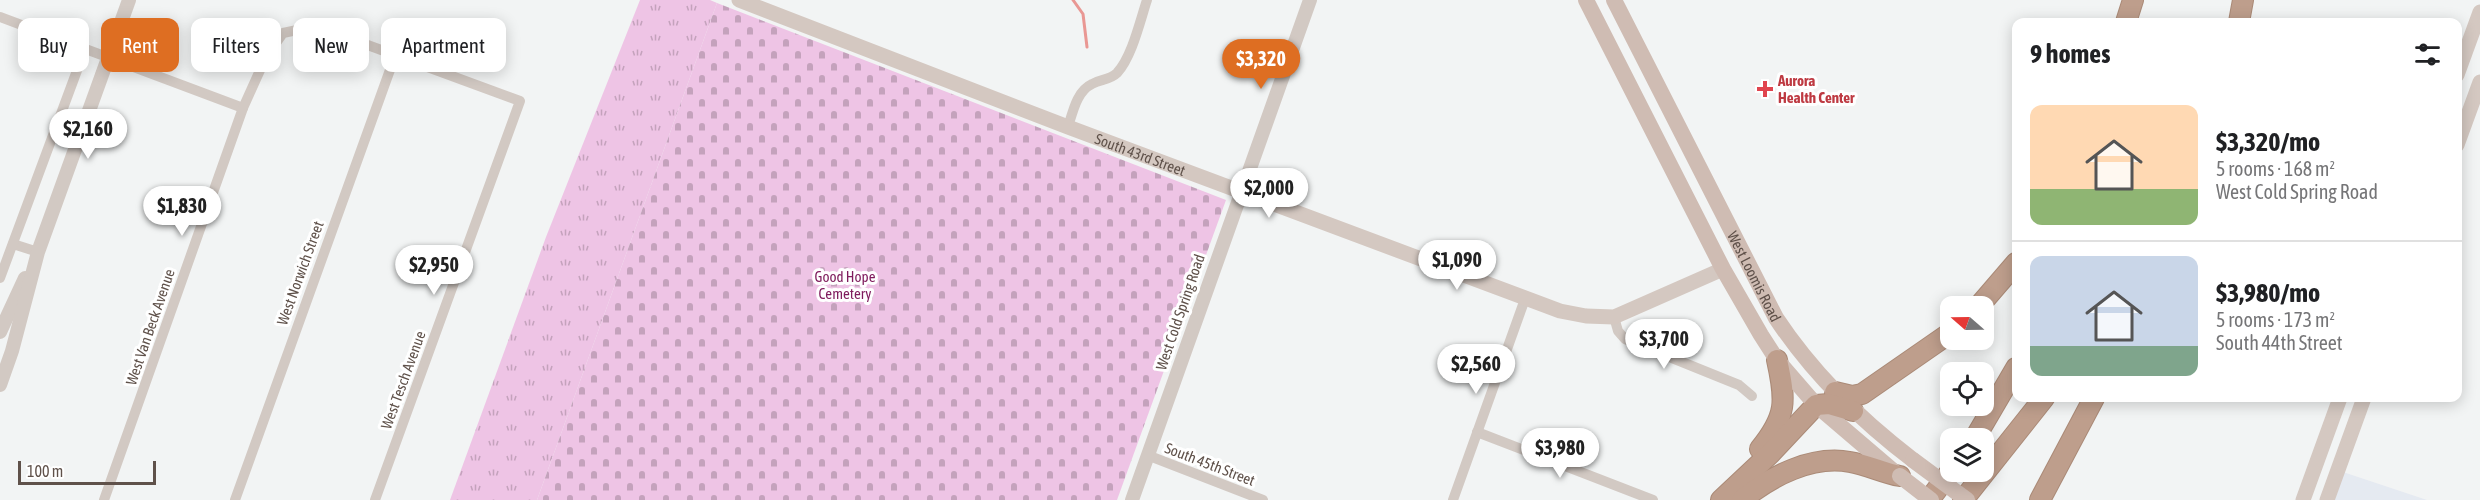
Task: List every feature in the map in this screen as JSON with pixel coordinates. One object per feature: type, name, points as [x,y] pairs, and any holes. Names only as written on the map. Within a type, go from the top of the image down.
[{"type":"highway","points":[[2127,18],[2133,0]]},
{"type":"highway","points":[[2240,18],[2243,0]]},
{"type":"highway","points":[[1988,296],[2012,268]]},
{"type":"highway","points":[[1834,392],[1852,396],[1862,394],[1940,340]]},
{"type":"highway","points":[[1738,493],[1778,424],[1783,405],[1783,394],[1777,360]]},
{"type":"highway","points":[[1981,428],[2012,375]]},
{"type":"highway","points":[[1965,500],[2041,402]]},
{"type":"highway","points":[[2040,500],[2092,402]]},
{"type":"highway","points":[[1738,493],[1770,453],[1816,405],[1829,405],[1853,411]]},
{"type":"highway","points":[[1721,500],[1738,493],[1752,491],[1788,471],[1824,462],[1851,462],[1900,476]]},
{"type":"highway","points":[[2046,500],[2051,479]]},
{"type":"highway","points":[[1930,500],[1943,482]]},
{"type":"main road","name":"South 43rd Street","points":[[739,0],[1068,127],[1567,313],[1614,317],[1723,269]]},
{"type":"main road","name":"West Loomis Road","points":[[1586,0],[1723,269],[1777,360],[1816,405],[1930,500]]},
{"type":"main road","name":"West Loomis Road","points":[[1614,0],[1723,210],[1743,257],[1768,305],[1798,350],[1853,411],[1965,500]]},
{"type":"main road","points":[[2462,62],[2478,21]]},
{"type":"main road","points":[[2462,131],[2480,82]]},
{"type":"main road","points":[[1693,209],[1721,242],[1736,255],[1743,257]]},
{"type":"main road","points":[[1723,269],[1739,273],[1768,305]]},
{"type":"main road","points":[[2303,500],[2339,402]]},
{"type":"main road","points":[[2327,500],[2363,402]]},
{"type":"street","points":[[122,18],[129,0]]},
{"type":"street","points":[[1068,127],[1082,91],[1093,83],[1105,81],[1116,74],[1125,63],[1147,0]]},
{"type":"street","name":"West Cold Spring Road","points":[[1132,500],[1310,0]]},
{"type":"street","points":[[0,17],[18,24]]},
{"type":"street","name":"West Van Beck Avenue","points":[[104,500],[243,108],[266,57],[283,33],[316,26],[381,51]]},
{"type":"street","points":[[0,278],[77,72]]},
{"type":"street","points":[[0,385],[12,351],[38,252],[103,72]]},
{"type":"street","points":[[148,72],[243,108]]},
{"type":"street","name":"West Norwich Street","points":[[235,500],[388,72]]},
{"type":"street","name":"West Tesch Avenue","points":[[375,500],[520,101],[439,72]]},
{"type":"street","points":[[13,244],[38,252]]},
{"type":"street","points":[[0,332],[38,252]]},
{"type":"street","points":[[1453,500],[1525,299]]},
{"type":"street","points":[[1614,317],[1618,331],[1625,339],[1739,385],[1752,396]]},
{"type":"street","points":[[1477,432],[1653,500]]},
{"type":"street","name":"South 45th Street","points":[[1147,455],[1263,500]]},
{"type":"shaded area","points":[[2337,470],[2427,500],[2327,500]]},
{"type":"green space","points":[[640,0],[710,0],[717,3],[537,500],[450,500],[546,237]]},
{"type":"green space","name":"Good Hope Cemetery","points":[[717,3],[1226,200],[1117,500],[537,500]]},
{"type":"waterway","points":[[1073,0],[1083,14],[1087,47]]},
{"type":"place","name":"Aurora Health Center","points":[[1765,89]]}]
